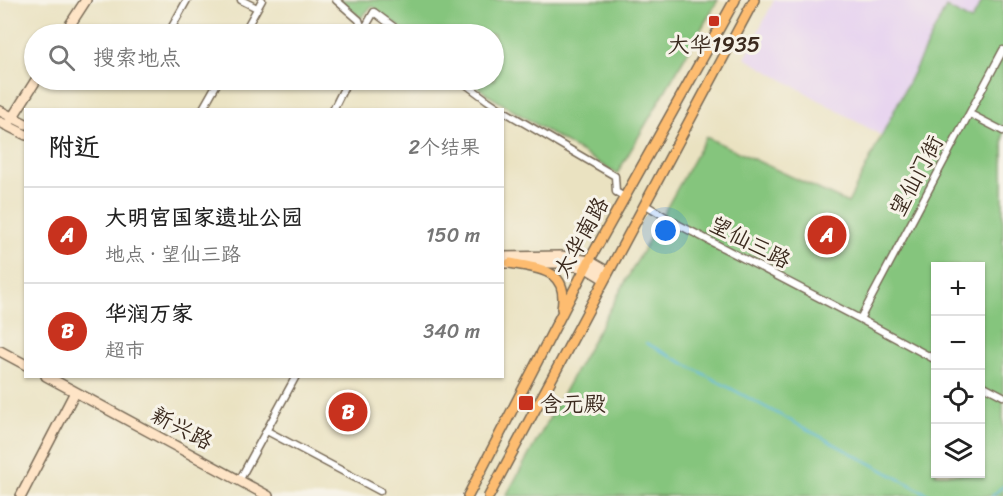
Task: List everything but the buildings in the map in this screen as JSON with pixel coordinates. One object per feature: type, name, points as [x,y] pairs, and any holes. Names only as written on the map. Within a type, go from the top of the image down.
[{"type":"main road","name":"太华南路","points":[[468,496],[587,265],[735,0]]},
{"type":"main road","name":"太华南路","points":[[489,496],[754,0]]},
{"type":"main road","points":[[505,261],[539,269],[555,277],[564,294],[560,318]]},
{"type":"street","points":[[70,24],[86,0]]},
{"type":"street","points":[[174,24],[188,0]]},
{"type":"street","points":[[241,0],[257,8]]},
{"type":"street","points":[[248,24],[262,0]]},
{"type":"street","points":[[336,0],[360,20],[361,24]]},
{"type":"street","points":[[367,24],[374,12],[390,24]]},
{"type":"street","name":"望仙门街","points":[[860,319],[1003,50]]},
{"type":"street","points":[[7,122],[29,90]]},
{"type":"street","points":[[203,108],[213,90]]},
{"type":"street","points":[[334,108],[343,90]]},
{"type":"street","points":[[474,90],[499,108]]},
{"type":"street","points":[[484,108],[487,100]]},
{"type":"street","points":[[0,111],[7,122],[24,134]]},
{"type":"street","points":[[504,111],[615,176],[616,192],[626,197]]},
{"type":"street","points":[[970,114],[1003,131]]},
{"type":"street","points":[[7,122],[24,124]]},
{"type":"street","name":"望仙三路","points":[[645,204],[681,226],[931,357]]},
{"type":"street","points":[[505,261],[561,256],[587,265],[606,275]]},
{"type":"street","points":[[0,351],[24,364]]},
{"type":"street","name":"新兴路","points":[[50,378],[268,496]]},
{"type":"street","points":[[239,481],[295,378]]},
{"type":"street","points":[[985,386],[1003,396]]},
{"type":"street","points":[[21,496],[75,392]]},
{"type":"street","points":[[267,431],[380,491]]},
{"type":"shaded area","points":[[774,0],[983,0],[971,21],[946,7],[882,136],[745,58]]},
{"type":"green space","points":[[339,0],[718,0],[617,174],[482,90],[504,90],[504,24],[396,24],[372,6],[361,18]]},
{"type":"green space","points":[[983,0],[1003,0],[1003,496],[506,496],[706,137],[848,203],[946,7],[971,21]]},
{"type":"waterway","points":[[646,343],[931,496]]},
{"type":"waterway","points":[[992,496],[1003,486]]},
{"type":"place","name":"大华1935","points":[[714,21]]},
{"type":"place","name":"大明宫国家遗址公园","points":[[827,235]]},
{"type":"place","name":"含元殿","points":[[526,403]]},
{"type":"place","name":"华润万家","points":[[348,412]]}]
